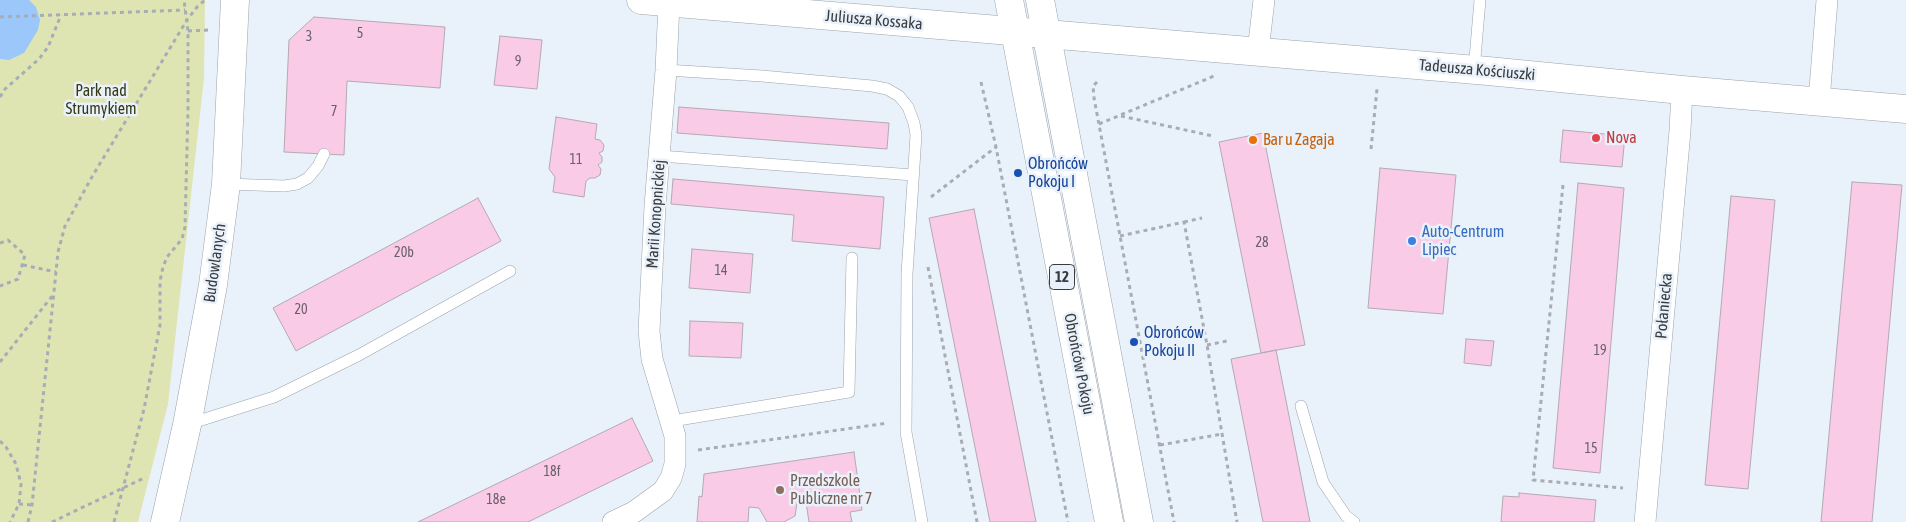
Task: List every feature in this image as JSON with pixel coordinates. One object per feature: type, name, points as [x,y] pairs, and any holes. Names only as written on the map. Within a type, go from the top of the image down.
[{"type":"street","name":"Budowlanych","points":[[165,522],[188,425],[213,285],[226,184],[235,0]]},
{"type":"street","name":"Juliusza Kossaka","points":[[641,0],[669,3],[763,5],[1047,35]]},
{"type":"street","name":"Obrońców Pokoju","points":[[1009,0],[1109,522]]},
{"type":"street","name":"Obrońców Pokoju","points":[[1040,0],[1139,522]]},
{"type":"street","points":[[1258,51],[1264,0]]},
{"type":"street","points":[[1819,101],[1827,0]]},
{"type":"street","name":"Marii Konopnickiej","points":[[613,522],[634,512],[663,491],[671,478],[676,453],[672,421],[652,359],[649,331],[655,206],[666,70],[669,3]]},
{"type":"street","name":"Tadeusza Kościuszki","points":[[1047,35],[1258,51],[1906,109]]},
{"type":"street","name":"Połaniecka","points":[[1645,522],[1680,131],[1682,90]]},
{"type":"lane","points":[[1474,70],[1480,0]]},
{"type":"lane","points":[[666,70],[762,76],[887,89],[899,96],[908,107],[914,123],[916,136],[907,274],[906,432],[922,522]]},
{"type":"lane","points":[[226,184],[284,186],[297,184],[308,178],[318,166],[324,154]]},
{"type":"lane","points":[[660,156],[913,175]]},
{"type":"lane","points":[[672,421],[849,392],[852,258]]},
{"type":"lane","points":[[188,425],[274,397],[359,355],[510,271]]},
{"type":"lane","points":[[1301,406],[1323,482],[1346,516],[1354,522]]},
{"type":"path","points":[[114,522],[144,409],[158,333],[160,281],[163,267],[167,257],[182,238],[184,227],[188,109],[186,10],[184,0]]},
{"type":"path","points":[[28,522],[32,505],[58,252],[65,226],[74,206],[186,20],[206,0]]},
{"type":"path","points":[[0,17],[186,10]]},
{"type":"path","points":[[0,97],[5,89],[39,59],[48,47],[61,15]]},
{"type":"path","points":[[1099,124],[1222,73]]},
{"type":"path","points":[[981,82],[996,147],[1068,522]]},
{"type":"path","points":[[1097,82],[1093,86],[1099,124],[1174,522]]},
{"type":"path","points":[[1371,149],[1377,88]]},
{"type":"path","points":[[1121,116],[1213,136]]},
{"type":"path","points":[[930,198],[996,147]]},
{"type":"path","points":[[1562,185],[1533,480],[1624,488]]},
{"type":"path","points":[[1120,236],[1202,218]]},
{"type":"path","points":[[1184,222],[1237,522]]},
{"type":"path","points":[[0,243],[8,240],[25,255],[18,279],[0,286]]},
{"type":"path","points":[[927,259],[977,522]]},
{"type":"path","points":[[23,265],[56,272]]},
{"type":"path","points":[[0,362],[53,294]]},
{"type":"path","points":[[1207,345],[1228,341]]},
{"type":"path","points":[[676,453],[906,420]]},
{"type":"path","points":[[1160,445],[1222,434]]},
{"type":"path","points":[[0,441],[16,464],[20,484],[19,504],[10,522]]},
{"type":"path","points":[[52,522],[148,476]]},
{"type":"path","points":[[19,504],[32,505]]},
{"type":"green space","name":"Park nad Strumykiem","points":[[0,0],[205,0],[204,78],[168,404],[138,522],[0,522]]},
{"type":"water","points":[[0,0],[29,0],[36,7],[40,20],[38,30],[24,53],[9,60],[0,59]]},
{"type":"building","points":[[314,17],[445,27],[440,88],[347,81],[344,155],[284,152],[289,40]]},
{"type":"building","points":[[500,36],[542,40],[537,89],[494,85]]},
{"type":"building","points":[[679,107],[889,123],[887,149],[677,133]]},
{"type":"building","points":[[556,117],[597,124],[595,139],[600,140],[604,145],[603,151],[599,153],[602,157],[602,162],[598,165],[601,169],[600,175],[586,181],[584,197],[553,192],[555,177],[549,169]]},
{"type":"building","points":[[1563,130],[1625,136],[1622,167],[1560,162]]},
{"type":"building","points":[[1263,133],[1305,345],[1261,353],[1219,142]]},
{"type":"building","name":"Auto-Centrum Lipiec","points":[[1380,168],[1456,175],[1443,314],[1368,308]]},
{"type":"building","points":[[673,179],[884,197],[880,249],[792,241],[794,215],[671,204]]},
{"type":"building","points":[[1852,182],[1902,185],[1872,522],[1821,522]]},
{"type":"building","points":[[1578,183],[1624,188],[1600,473],[1553,468]]},
{"type":"building","points":[[1731,196],[1775,200],[1748,489],[1705,485]]},
{"type":"building","points":[[478,198],[501,241],[296,351],[273,308]]},
{"type":"building","points":[[974,209],[1036,522],[990,522],[929,218]]},
{"type":"building","points":[[692,249],[753,254],[750,293],[689,288]]},
{"type":"building","points":[[690,321],[743,323],[741,358],[689,356]]},
{"type":"building","points":[[1466,339],[1494,341],[1491,366],[1464,363]]},
{"type":"building","points":[[1276,350],[1310,522],[1263,522],[1231,359]]},
{"type":"building","points":[[632,418],[653,461],[528,522],[418,522]]},
{"type":"building","points":[[854,452],[862,510],[850,512],[852,522],[809,522],[806,502],[797,503],[795,516],[784,522],[767,522],[759,508],[749,507],[748,522],[697,522],[699,496],[702,497],[704,474]]},
{"type":"building","points":[[1519,493],[1596,500],[1594,522],[1501,522],[1503,496],[1519,497]]},
{"type":"place","name":"Nova","points":[[1596,138]]},
{"type":"place","name":"Bar u Zagaja","points":[[1253,140]]},
{"type":"place","name":"Obrońców Pokoju I","points":[[1018,173]]},
{"type":"place","name":"Auto-Centrum Lipiec","points":[[1412,241]]},
{"type":"place","name":"Obrońców Pokoju II","points":[[1134,342]]},
{"type":"place","name":"Przedszkole Publiczne nr 7","points":[[780,490]]}]
